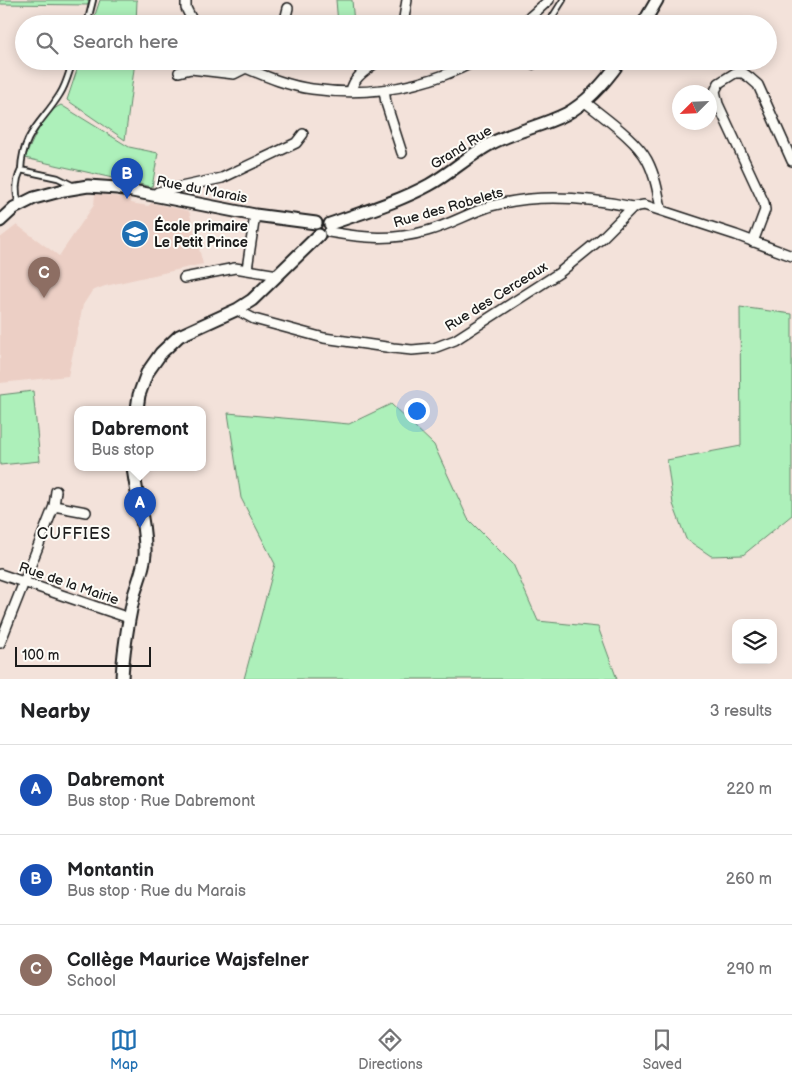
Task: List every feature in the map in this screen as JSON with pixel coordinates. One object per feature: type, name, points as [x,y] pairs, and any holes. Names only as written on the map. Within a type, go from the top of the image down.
[{"type":"street","points":[[186,0],[186,8],[190,15]]},
{"type":"street","points":[[404,15],[407,0]]},
{"type":"street","points":[[532,15],[549,0]]},
{"type":"street","points":[[648,15],[657,0]]},
{"type":"street","points":[[286,15],[288,8]]},
{"type":"street","points":[[179,72],[187,70]]},
{"type":"street","points":[[200,70],[234,74],[242,70]]},
{"type":"street","points":[[251,70],[278,81],[311,89],[352,91],[384,90],[429,81],[459,70]]},
{"type":"street","points":[[352,91],[355,80],[365,70]]},
{"type":"street","name":"Grand Rue","points":[[326,230],[431,184],[490,144],[567,113],[584,101],[608,79],[614,70]]},
{"type":"street","points":[[753,242],[765,210],[764,203],[718,104],[715,90],[719,83],[735,73],[743,73],[758,85],[792,162]]},
{"type":"street","points":[[384,90],[386,103],[402,153]]},
{"type":"street","points":[[584,101],[637,145],[647,160],[657,185],[660,209]]},
{"type":"street","points":[[155,195],[158,192],[222,178],[296,143],[303,134]]},
{"type":"street","name":"Rue du Marais","points":[[0,221],[20,205],[34,198],[88,186],[117,188],[255,215],[316,223],[314,228],[326,230]]},
{"type":"street","name":"Rue des Robelets","points":[[326,230],[366,238],[393,238],[427,231],[491,206],[543,197],[602,200],[634,206]]},
{"type":"street","points":[[634,206],[644,205],[660,209],[792,256]]},
{"type":"street","name":"Rue des Cerceaux","points":[[238,309],[254,319],[324,338],[412,350],[434,348],[455,340],[558,273],[602,238],[634,206]]},
{"type":"street","points":[[247,269],[255,215]]},
{"type":"street","points":[[137,406],[147,372],[161,353],[179,336],[238,309],[252,300],[326,230]]},
{"type":"street","points":[[184,278],[235,268],[278,275]]},
{"type":"street","points":[[122,679],[129,618],[144,558],[145,538],[133,471]]},
{"type":"street","points":[[0,643],[54,506],[56,491]]},
{"type":"street","points":[[54,506],[86,512]]},
{"type":"street","name":"Rue de la Mairie","points":[[0,574],[129,618]]},
{"type":"lane","points":[[89,15],[93,0]]},
{"type":"lane","points":[[554,15],[563,0]]},
{"type":"lane","points":[[20,205],[16,193],[17,178],[21,170],[21,155],[34,126],[61,94],[70,70]]},
{"type":"lane","points":[[21,170],[58,178],[78,188]]},
{"type":"shaded area","points":[[95,194],[129,198],[131,203],[148,206],[152,203],[189,211],[203,264],[105,286],[92,291],[83,305],[68,376],[0,383],[0,238],[17,225],[59,256],[94,205]]},
{"type":"green space","points":[[0,0],[89,0],[88,5],[0,4]]},
{"type":"green space","points":[[100,0],[137,0],[136,15],[95,15]]},
{"type":"green space","points":[[336,0],[352,0],[353,15],[337,15]]},
{"type":"green space","points":[[77,70],[134,70],[125,140],[67,100]]},
{"type":"green space","points":[[61,105],[129,147],[158,153],[152,187],[25,158],[44,121],[49,114]]},
{"type":"green space","points":[[740,307],[792,314],[792,515],[743,555],[711,556],[686,539],[673,504],[667,460],[741,446]]},
{"type":"green space","points":[[33,391],[40,461],[0,465],[0,395]]},
{"type":"green space","points":[[391,404],[434,445],[468,519],[513,564],[538,621],[598,627],[617,679],[244,679],[275,564],[241,498],[228,413],[349,424]]},
{"type":"place","name":"Montantin","points":[[127,199]]},
{"type":"place","name":"École primaire Le Petit Prince","points":[[135,234]]},
{"type":"place","name":"Collège Maurice Wajsfelner","points":[[44,298]]},
{"type":"place","name":"Dabremont","points":[[140,528]]},
{"type":"district","name":"CUFFIES","points":[[74,533]]}]
